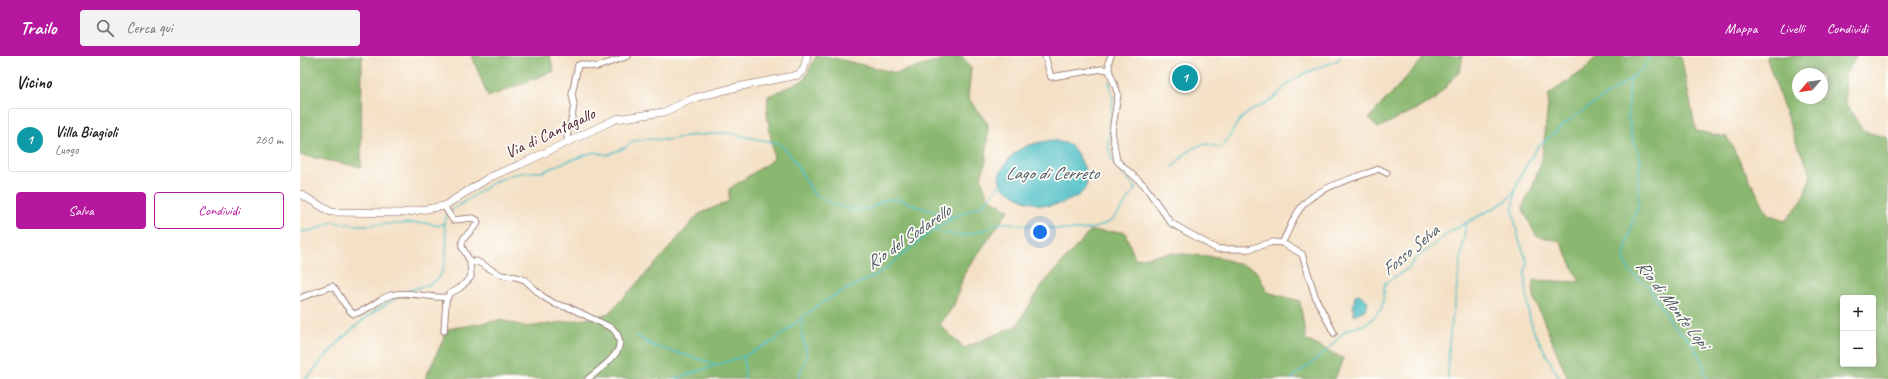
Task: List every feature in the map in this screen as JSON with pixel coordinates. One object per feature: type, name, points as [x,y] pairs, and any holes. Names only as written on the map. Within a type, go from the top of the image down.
[{"type":"street","points":[[568,141],[567,136],[574,104],[572,94],[578,65],[581,64],[597,67],[628,56]]},
{"type":"street","name":"Via di Cantagallo","points":[[300,194],[331,212],[402,212],[446,208],[490,177],[519,165],[568,141],[576,139],[616,119],[659,113],[694,98],[737,87],[798,75],[804,69],[807,56]]},
{"type":"street","points":[[1045,56],[1051,76],[1102,69],[1109,70]]},
{"type":"street","points":[[1111,56],[1109,60],[1109,70],[1118,94],[1112,132],[1117,161],[1144,185],[1171,223],[1217,249],[1237,250],[1273,242],[1282,243],[1302,254],[1316,299],[1334,333]]},
{"type":"street","points":[[1282,243],[1292,220],[1309,199],[1339,184],[1379,169],[1387,173]]},
{"type":"street","points":[[444,331],[446,301],[449,294],[460,288],[471,277],[471,263],[462,247],[462,242],[469,232],[477,227],[478,223],[477,220],[473,218],[453,220],[446,208]]},
{"type":"street","points":[[471,263],[476,261],[501,275],[525,280],[542,296],[612,328],[617,333],[619,339],[618,349],[614,358],[588,379]]},
{"type":"street","points":[[300,298],[332,286],[350,312],[354,314],[361,313],[391,295],[410,294],[436,298],[448,297]]},
{"type":"green space","points":[[300,56],[362,56],[361,167],[300,155]]},
{"type":"green space","points":[[472,56],[550,56],[554,71],[488,97]]},
{"type":"green space","points":[[816,56],[826,56],[896,73],[947,59],[952,56],[962,56],[971,68],[968,98],[988,124],[986,162],[981,178],[988,198],[1009,210],[964,274],[954,305],[940,325],[964,348],[1016,326],[1043,284],[1090,231],[1125,232],[1135,259],[1171,253],[1218,257],[1256,270],[1267,292],[1300,301],[1306,340],[1343,358],[1335,379],[425,379],[448,329],[500,320],[527,327],[592,318],[609,313],[699,214],[729,201],[729,189],[774,159],[767,113],[768,96],[804,80]]},
{"type":"green space","points":[[1421,56],[1463,56],[1460,71],[1433,101],[1378,128],[1369,118],[1423,59]]},
{"type":"green space","points":[[1597,56],[1681,56],[1696,131],[1727,137],[1768,214],[1785,221],[1802,201],[1811,175],[1794,137],[1766,56],[1857,56],[1845,74],[1846,104],[1863,131],[1888,138],[1888,379],[1568,379],[1534,298],[1533,280],[1580,282],[1560,241],[1536,236],[1522,207],[1532,188],[1542,159],[1549,94],[1584,70]]},
{"type":"water","name":"Lago di Cerreto","points":[[1052,140],[1070,144],[1079,157],[1086,172],[1087,178],[1087,183],[1084,190],[1076,197],[1068,201],[1053,205],[1038,205],[1009,192],[1001,183],[999,175],[1009,159],[1020,149]]},
{"type":"water","points":[[1359,294],[1368,301],[1366,309],[1354,315],[1353,309],[1355,295]]},
{"type":"waterway","points":[[1173,167],[1192,149],[1207,144],[1219,148],[1227,141],[1238,123],[1247,113],[1273,99],[1286,86],[1300,76],[1338,60],[1340,56]]},
{"type":"waterway","name":"Fosso Selva","points":[[1560,379],[1534,332],[1529,316],[1525,274],[1527,261],[1518,237],[1513,211],[1515,191],[1521,174],[1537,148],[1567,122],[1630,79],[1644,67],[1650,56]]},
{"type":"waterway","name":"Rio di Monte Lopi","points":[[1630,80],[1628,116],[1632,138],[1637,147],[1640,160],[1638,206],[1631,226],[1624,258],[1629,271],[1649,287],[1670,322],[1691,342],[1702,361],[1707,379]]},
{"type":"waterway","points":[[933,230],[947,234],[963,235],[976,233],[1001,223],[1060,230],[1075,230],[1090,229],[1103,225],[1114,218],[1123,208],[1136,188],[1115,165],[1111,158],[1108,143],[1113,98],[1109,81]]},
{"type":"waterway","points":[[449,212],[494,182],[511,175],[526,172],[542,172],[594,152],[607,155],[626,147],[633,141],[648,139],[669,140],[687,136],[727,133],[778,143],[790,154],[814,194],[831,203],[852,210],[868,209],[887,199],[902,200],[918,207],[954,217]]},
{"type":"waterway","name":"Rio del Sodarello","points":[[675,379],[744,356],[774,341],[815,307],[839,293],[880,273],[933,230],[954,217],[983,205],[1001,184]]},
{"type":"waterway","name":"Fosso Selva","points":[[1448,379],[1449,342],[1466,223],[1505,202],[1515,191]]},
{"type":"waterway","points":[[300,232],[314,230],[332,222],[356,225],[428,223],[438,226],[444,223],[447,215]]},
{"type":"waterway","points":[[408,291],[432,283],[438,279],[442,272],[446,256],[444,223]]},
{"type":"waterway","name":"Fosso Selva","points":[[1291,379],[1324,353],[1346,330],[1363,325],[1371,320],[1382,308],[1385,283],[1409,268],[1415,259],[1450,232],[1466,223]]},
{"type":"waterway","points":[[304,379],[307,378],[338,342],[360,322],[385,304],[400,296]]},
{"type":"waterway","name":"Rio del Sodarello","points":[[798,379],[807,356],[802,333],[803,319]]},
{"type":"waterway","points":[[637,336],[653,346],[716,364]]},
{"type":"waterway","points":[[744,357],[745,379]]},
{"type":"place","name":"Villa Biagioli","points":[[1185,78]]}]
